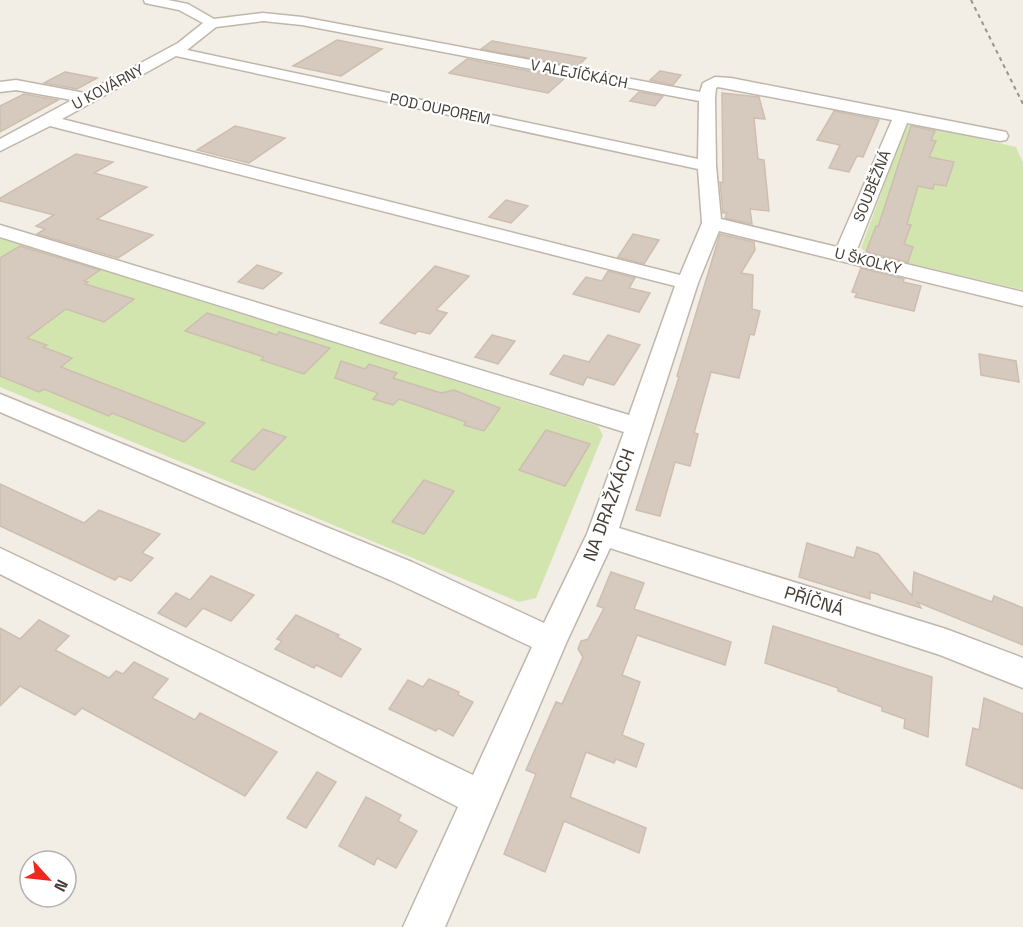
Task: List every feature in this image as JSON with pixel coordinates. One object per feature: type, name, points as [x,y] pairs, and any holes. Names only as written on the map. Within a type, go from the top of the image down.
[{"type":"street","points":[[150,0],[183,7],[212,23]]},
{"type":"street","name":"V ALEJÍČKÁCH","points":[[212,23],[263,17],[302,21],[707,98]]},
{"type":"street","name":"U KOVÁRNY","points":[[0,146],[174,51],[207,29],[212,23]]},
{"type":"street","name":"POD OUPOREM","points":[[174,51],[707,166]]},
{"type":"street","points":[[707,98],[708,86],[715,82],[731,83],[1000,136]]},
{"type":"street","points":[[0,87],[16,85],[86,98]]},
{"type":"street","name":"NA DRAŽKÁCH","points":[[424,927],[551,641],[602,534],[687,283],[712,223],[707,166],[707,98]]},
{"type":"street","name":"SOUBĚŽNÁ","points":[[844,255],[901,117]]},
{"type":"street","points":[[47,120],[687,283]]},
{"type":"street","name":"U ŠKOLKY","points":[[712,223],[1023,299]]},
{"type":"street","points":[[0,231],[638,427]]},
{"type":"street","points":[[0,402],[401,571],[551,641]]},
{"type":"street","name":"PŘÍČNÁ","points":[[602,534],[946,643],[1023,673]]},
{"type":"street","points":[[0,560],[481,799]]},
{"type":"green space","points":[[917,124],[1016,147],[1023,163],[1023,290],[869,254],[861,248],[906,126]]},
{"type":"green space","points":[[0,238],[598,426],[603,435],[536,598],[519,602],[0,387]]},
{"type":"building","points":[[337,40],[382,49],[341,76],[293,66]]},
{"type":"building","points":[[492,41],[586,58],[577,67],[481,49]]},
{"type":"building","points":[[467,59],[565,78],[548,93],[449,73]]},
{"type":"building","points":[[660,71],[681,75],[673,85],[650,80]]},
{"type":"building","points":[[65,72],[97,78],[77,89],[44,83]]},
{"type":"building","points":[[639,92],[663,96],[655,106],[630,101]]},
{"type":"building","points":[[722,93],[759,97],[765,119],[754,118],[758,159],[764,160],[769,211],[750,209],[752,224],[725,218],[727,213],[723,213],[720,182],[723,183]]},
{"type":"building","points":[[24,94],[58,100],[0,132],[0,106]]},
{"type":"building","points":[[834,111],[879,120],[863,157],[857,156],[849,172],[829,168],[840,145],[817,140]]},
{"type":"building","points":[[235,126],[285,138],[249,163],[197,150]]},
{"type":"building","points":[[911,126],[935,131],[931,140],[936,141],[929,157],[954,162],[946,186],[934,184],[933,189],[918,186],[907,224],[911,225],[904,244],[913,247],[908,262],[866,252],[876,226],[878,227]]},
{"type":"building","points":[[76,154],[113,162],[94,173],[147,187],[97,219],[153,235],[118,258],[37,234],[45,229],[36,226],[54,215],[0,201],[0,198]]},
{"type":"building","points":[[506,200],[528,206],[511,223],[489,217]]},
{"type":"building","points":[[633,234],[659,240],[644,264],[618,257]]},
{"type":"building","points":[[720,234],[754,242],[755,250],[741,273],[753,275],[752,309],[760,311],[754,335],[750,334],[739,378],[711,372],[694,433],[698,434],[690,466],[675,462],[660,516],[636,510],[679,377],[677,376]]},
{"type":"building","points":[[20,246],[100,270],[84,281],[88,282],[85,284],[134,299],[104,322],[66,309],[27,338],[72,358],[61,367],[205,423],[184,442],[112,413],[109,416],[44,389],[39,392],[0,376],[0,258]]},
{"type":"building","points":[[257,265],[282,273],[263,289],[238,282]]},
{"type":"building","points":[[435,266],[469,276],[436,310],[447,313],[430,334],[418,331],[415,334],[380,323]]},
{"type":"building","points":[[861,268],[904,279],[903,282],[921,286],[914,311],[855,297],[857,293],[852,292]]},
{"type":"building","points":[[608,271],[635,278],[629,288],[650,293],[639,312],[573,294],[586,277],[602,281]]},
{"type":"building","points":[[207,313],[277,335],[279,332],[330,348],[304,374],[261,360],[264,357],[185,331]]},
{"type":"building","points":[[492,335],[515,341],[498,364],[475,357]]},
{"type":"building","points":[[608,335],[640,345],[614,385],[587,377],[583,385],[550,374],[564,355],[589,362]]},
{"type":"building","points":[[979,354],[1016,361],[1019,382],[981,375]]},
{"type":"building","points":[[341,361],[365,369],[369,364],[397,373],[393,378],[441,393],[454,390],[500,408],[484,431],[464,425],[466,422],[399,399],[393,405],[373,399],[378,393],[335,378]]},
{"type":"building","points":[[263,429],[286,437],[254,470],[231,461]]},
{"type":"building","points":[[546,430],[590,444],[565,486],[519,470]]},
{"type":"building","points":[[424,480],[454,491],[424,534],[392,522]]},
{"type":"building","points":[[0,484],[84,523],[99,510],[160,534],[142,553],[153,558],[131,581],[119,576],[115,580],[0,526]]},
{"type":"building","points":[[807,543],[854,558],[857,547],[878,554],[912,596],[914,572],[992,602],[994,596],[1023,608],[1023,645],[917,602],[921,608],[870,592],[870,599],[799,577]]},
{"type":"building","points":[[611,572],[644,583],[634,609],[731,642],[725,665],[637,635],[622,675],[640,682],[622,735],[644,744],[636,767],[616,759],[614,763],[586,752],[570,797],[646,828],[639,853],[564,821],[545,872],[504,854],[536,774],[526,770],[556,702],[562,704],[583,657],[578,649],[581,641],[588,639],[604,608],[597,606]]},
{"type":"building","points":[[211,576],[254,595],[231,621],[203,608],[186,627],[158,613],[176,593],[190,600]]},
{"type":"building","points":[[296,615],[339,635],[337,637],[361,649],[341,677],[316,665],[314,668],[275,649],[282,641],[277,639]]},
{"type":"building","points":[[39,620],[69,636],[55,650],[109,678],[116,671],[123,674],[134,662],[168,679],[152,698],[195,720],[200,713],[277,752],[245,796],[82,708],[75,715],[20,686],[0,706],[0,628],[20,639]]},
{"type":"building","points":[[773,626],[932,677],[928,737],[904,728],[905,719],[882,711],[882,707],[838,691],[838,688],[765,663]]},
{"type":"building","points":[[429,679],[459,692],[458,695],[473,702],[453,736],[438,728],[436,731],[389,709],[408,680],[423,687]]},
{"type":"building","points":[[984,698],[1023,714],[1023,789],[966,765],[973,728],[979,730]]},
{"type":"building","points":[[317,772],[336,782],[306,828],[287,818]]},
{"type":"building","points":[[366,797],[401,815],[398,821],[417,831],[396,868],[377,858],[374,865],[339,846]]},
{"type":"railway","points":[[971,0],[1023,104]]}]
